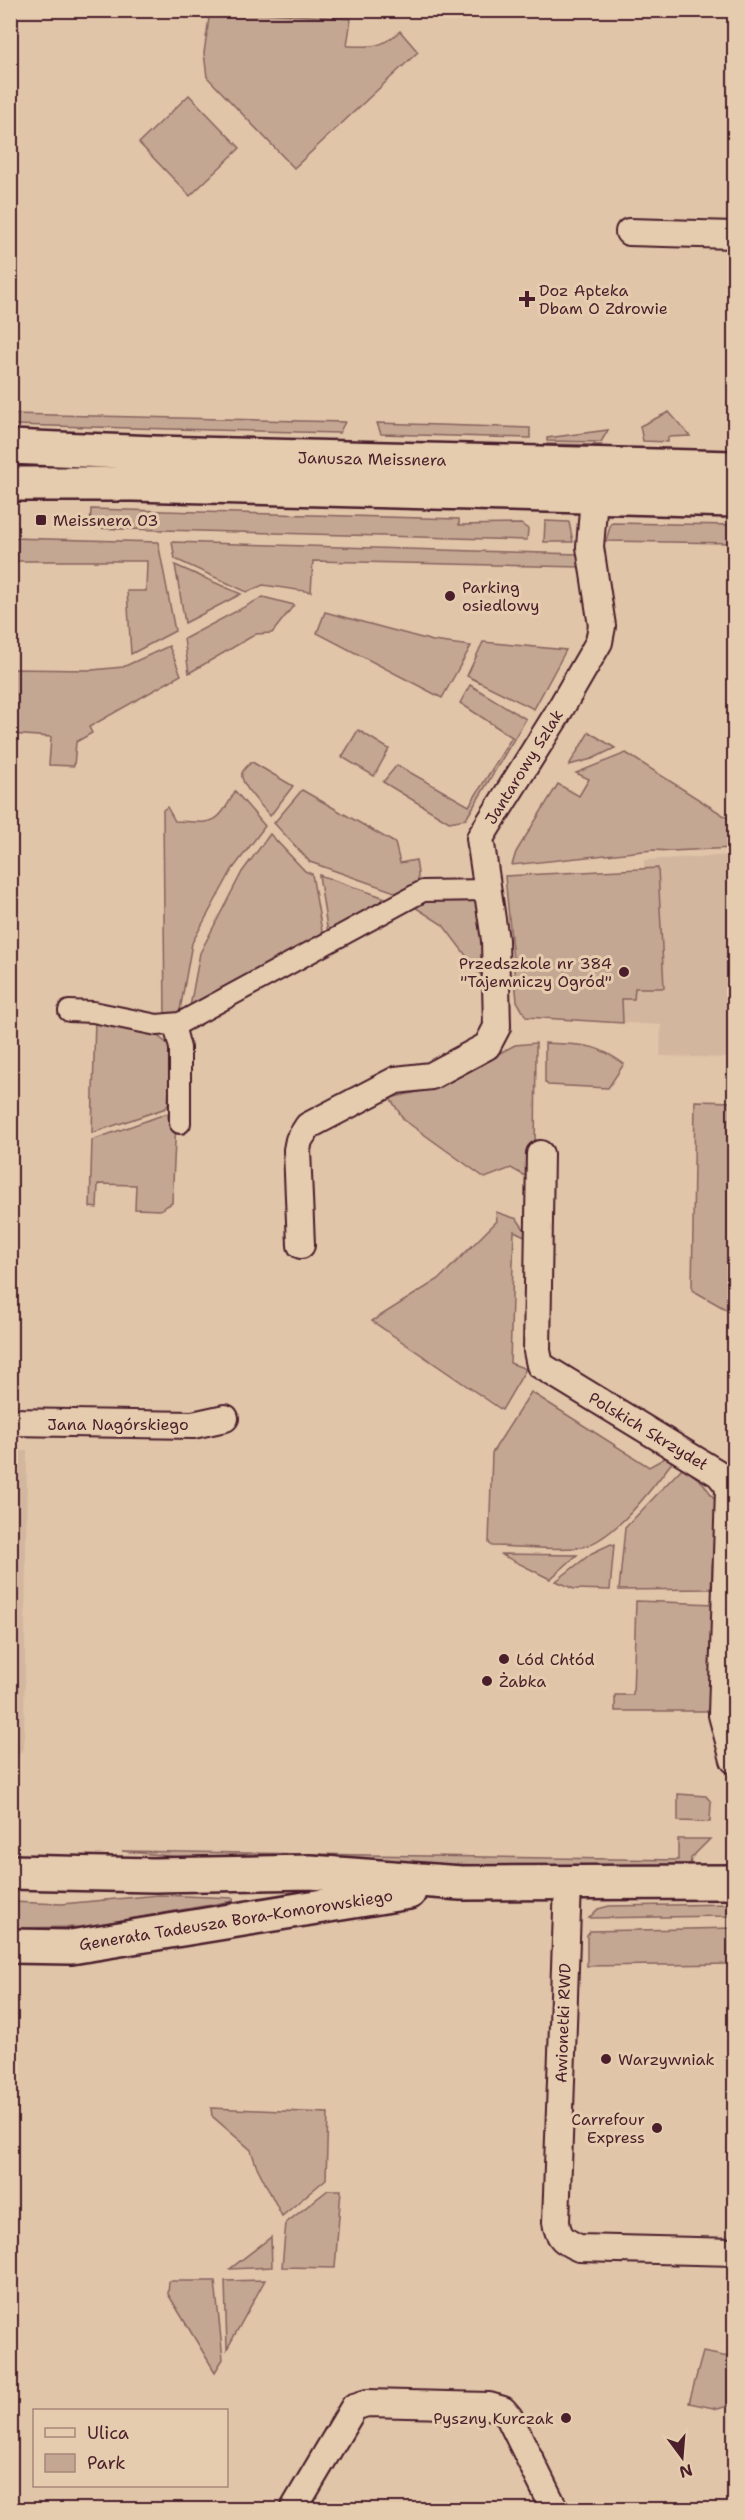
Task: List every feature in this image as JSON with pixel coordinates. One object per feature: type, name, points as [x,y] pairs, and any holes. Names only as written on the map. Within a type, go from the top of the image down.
[{"type":"street","points":[[628,231],[735,235]]},
{"type":"street","name":"Janusza Meissnera","points":[[10,447],[735,468]]},
{"type":"street","points":[[594,497],[622,466]]},
{"type":"street","name":"Janusza Meissnera","points":[[10,484],[133,484],[735,500]]},
{"type":"street","name":"Jantarowy Szlak","points":[[301,1245],[297,1150],[299,1140],[308,1125],[396,1080],[431,1076],[487,1046],[492,1040],[497,1027],[495,940],[480,846],[482,834],[565,703],[602,632],[590,547],[594,497]]},
{"type":"street","points":[[69,1011],[93,1012],[149,1024],[174,1024],[423,891],[488,890]]},
{"type":"street","points":[[174,1024],[180,1048],[180,1123]]},
{"type":"street","name":"Polskich Skrzydeł","points":[[540,1154],[537,1351],[540,1365],[719,1474],[729,1490],[722,1715],[735,1760]]},
{"type":"street","name":"Jana Nagórskiego","points":[[10,1422],[193,1425],[225,1418]]},
{"type":"street","name":"Generała Tadeusza Bora-Komorowskiego","points":[[10,1872],[154,1875],[310,1872],[461,1883],[735,1882]]},
{"type":"street","name":"Generała Tadeusza Bora-Komorowskiego","points":[[10,1946],[71,1947],[461,1883]]},
{"type":"street","name":"Awionetki RWD","points":[[568,1883],[556,2222],[559,2236],[579,2248],[735,2252]]},
{"type":"street","points":[[292,2510],[354,2408],[367,2403],[489,2406],[502,2410],[509,2417],[555,2510]]},
{"type":"shaded area","points":[[241,11],[352,11],[351,19]]},
{"type":"shaded area","name":"Przedszkole nr 384 \"Tajemniczy Ogród\"","points":[[734,855],[734,1058],[660,1056],[661,1025],[526,1017],[517,1001],[505,876],[644,869],[644,860]]},
{"type":"shaded area","points":[[11,1451],[27,1451],[24,1748],[11,1766]]},
{"type":"green space","points":[[210,11],[351,19],[347,46],[376,45],[387,41],[400,31],[418,52],[294,168],[207,77],[204,53]]},
{"type":"green space","points":[[189,95],[240,148],[190,196],[139,143]]},
{"type":"green space","points":[[669,412],[690,436],[668,437],[668,442],[643,441],[640,426]]},
{"type":"green space","points":[[11,414],[345,422],[339,433],[11,425]]},
{"type":"green space","points":[[377,423],[530,428],[530,438],[381,434]]},
{"type":"green space","points":[[608,430],[601,442],[547,441],[547,438]]},
{"type":"green space","points":[[547,444],[601,445],[597,448],[547,450]]},
{"type":"green space","points":[[91,509],[459,519],[459,525],[521,524],[528,529],[527,540],[90,528]]},
{"type":"green space","points":[[545,521],[569,522],[573,542],[544,542]]},
{"type":"green space","points":[[611,523],[734,525],[734,543],[606,541]]},
{"type":"green space","points":[[11,538],[158,542],[175,631],[131,654],[127,591],[146,591],[147,561],[11,561]]},
{"type":"green space","points":[[172,542],[578,554],[581,567],[313,561],[311,592],[263,585],[247,592],[175,559]]},
{"type":"green space","points":[[175,565],[241,594],[185,623]]},
{"type":"green space","points":[[263,597],[294,605],[272,633],[256,634],[189,673],[184,639]]},
{"type":"green space","points":[[325,612],[433,641],[471,646],[442,698],[317,633]]},
{"type":"green space","points":[[483,642],[566,650],[534,709],[467,676]]},
{"type":"green space","points":[[169,646],[181,675],[89,727],[92,733],[76,742],[74,766],[49,765],[51,737],[11,734],[11,669],[92,670],[123,667]]},
{"type":"green space","points":[[470,685],[526,719],[466,819],[449,822],[383,782],[397,765],[469,806],[512,737],[460,703]]},
{"type":"green space","points":[[358,730],[389,749],[374,776],[342,757]]},
{"type":"green space","points":[[589,732],[615,748],[592,759],[569,765]]},
{"type":"green space","points":[[626,753],[734,822],[734,848],[653,850],[512,865],[516,852],[558,784],[579,796],[589,779],[576,773]]},
{"type":"green space","points":[[252,762],[293,786],[270,816],[242,778],[242,773]]},
{"type":"green space","points":[[302,790],[395,843],[400,863],[416,860],[418,881],[416,884],[403,895],[310,862],[274,823]]},
{"type":"green space","points":[[235,791],[265,826],[232,870],[192,943],[179,1016],[165,1017],[163,810],[167,807],[175,821],[206,822],[218,817]]},
{"type":"green space","points":[[270,834],[305,871],[312,874],[323,937],[189,1012],[200,953],[242,872]]},
{"type":"green space","points":[[658,868],[664,988],[635,988],[634,999],[622,999],[623,1023],[526,1017],[517,1001],[505,876]]},
{"type":"green space","points":[[319,875],[391,900],[328,934]]},
{"type":"green space","points":[[478,896],[483,978],[443,925],[410,904],[422,897]]},
{"type":"green space","points":[[95,1018],[150,1030],[170,1046],[171,1050],[166,1108],[92,1133]]},
{"type":"green space","points":[[536,1043],[535,1157],[525,1176],[511,1168],[485,1178],[404,1120],[390,1098],[431,1089],[515,1045]]},
{"type":"green space","points":[[545,1043],[595,1048],[624,1064],[608,1088],[548,1085],[545,1082]]},
{"type":"green space","points":[[695,1101],[734,1102],[734,1314],[692,1290]]},
{"type":"green space","points":[[168,1113],[168,1118],[176,1121],[172,1203],[160,1210],[135,1209],[136,1185],[98,1184],[97,1208],[90,1207],[92,1140]]},
{"type":"green space","points":[[496,1212],[517,1219],[531,1239],[514,1231],[510,1363],[526,1369],[502,1410],[372,1321],[439,1279],[497,1221]]},
{"type":"green space","points":[[531,1392],[649,1467],[667,1457],[673,1461],[630,1514],[603,1537],[589,1545],[554,1549],[492,1546],[489,1543],[492,1453]]},
{"type":"green space","points":[[683,1467],[703,1483],[716,1501],[711,1589],[619,1590],[625,1528]]},
{"type":"green space","points":[[611,1544],[614,1545],[610,1590],[574,1589],[556,1581],[592,1553]]},
{"type":"green space","points":[[500,1554],[577,1555],[550,1579]]},
{"type":"green space","points":[[636,1601],[716,1604],[714,1711],[615,1711],[615,1695],[633,1695]]},
{"type":"green space","points":[[678,1794],[706,1796],[711,1802],[710,1822],[678,1821]]},
{"type":"green space","points":[[678,1839],[710,1839],[691,1858],[690,1866],[488,1868],[485,1865],[196,1859],[122,1851],[678,1860]]},
{"type":"green space","points":[[159,1895],[233,1898],[233,1901],[83,1927],[11,1928],[11,1902],[62,1904]]},
{"type":"green space","points":[[734,1904],[734,1913],[729,1916],[589,1918],[598,1909],[609,1906]]},
{"type":"green space","points":[[734,1928],[734,1964],[587,1966],[587,1935],[590,1931]]},
{"type":"green space","points":[[211,2108],[328,2113],[326,2179],[282,2216],[256,2165],[251,2150],[212,2116]]},
{"type":"green space","points":[[328,2190],[341,2190],[335,2268],[282,2267],[286,2223]]},
{"type":"green space","points":[[271,2237],[272,2267],[230,2269]]},
{"type":"green space","points":[[265,2280],[227,2349],[225,2281]]},
{"type":"green space","points":[[169,2281],[215,2281],[223,2359],[215,2372],[168,2294]]},
{"type":"green space","points":[[703,2352],[734,2358],[734,2404],[718,2409],[689,2403]]},
{"type":"place","name":"Doz Apteka Dbam O Zdrowie","points":[[527,299]]},
{"type":"place","name":"Meissnera 03","points":[[41,520]]},
{"type":"place","name":"Parking osiedlowy","points":[[450,596]]},
{"type":"place","name":"Przedszkole nr 384 \"Tajemniczy Ogród\"","points":[[624,972]]},
{"type":"place","name":"Lód Chłód","points":[[504,1659]]},
{"type":"place","name":"Żabka","points":[[487,1681]]},
{"type":"place","name":"Warzywniak","points":[[606,2059]]},
{"type":"place","name":"Carrefour Express","points":[[657,2128]]},
{"type":"place","name":"Pyszny Kurczak","points":[[566,2418]]}]
